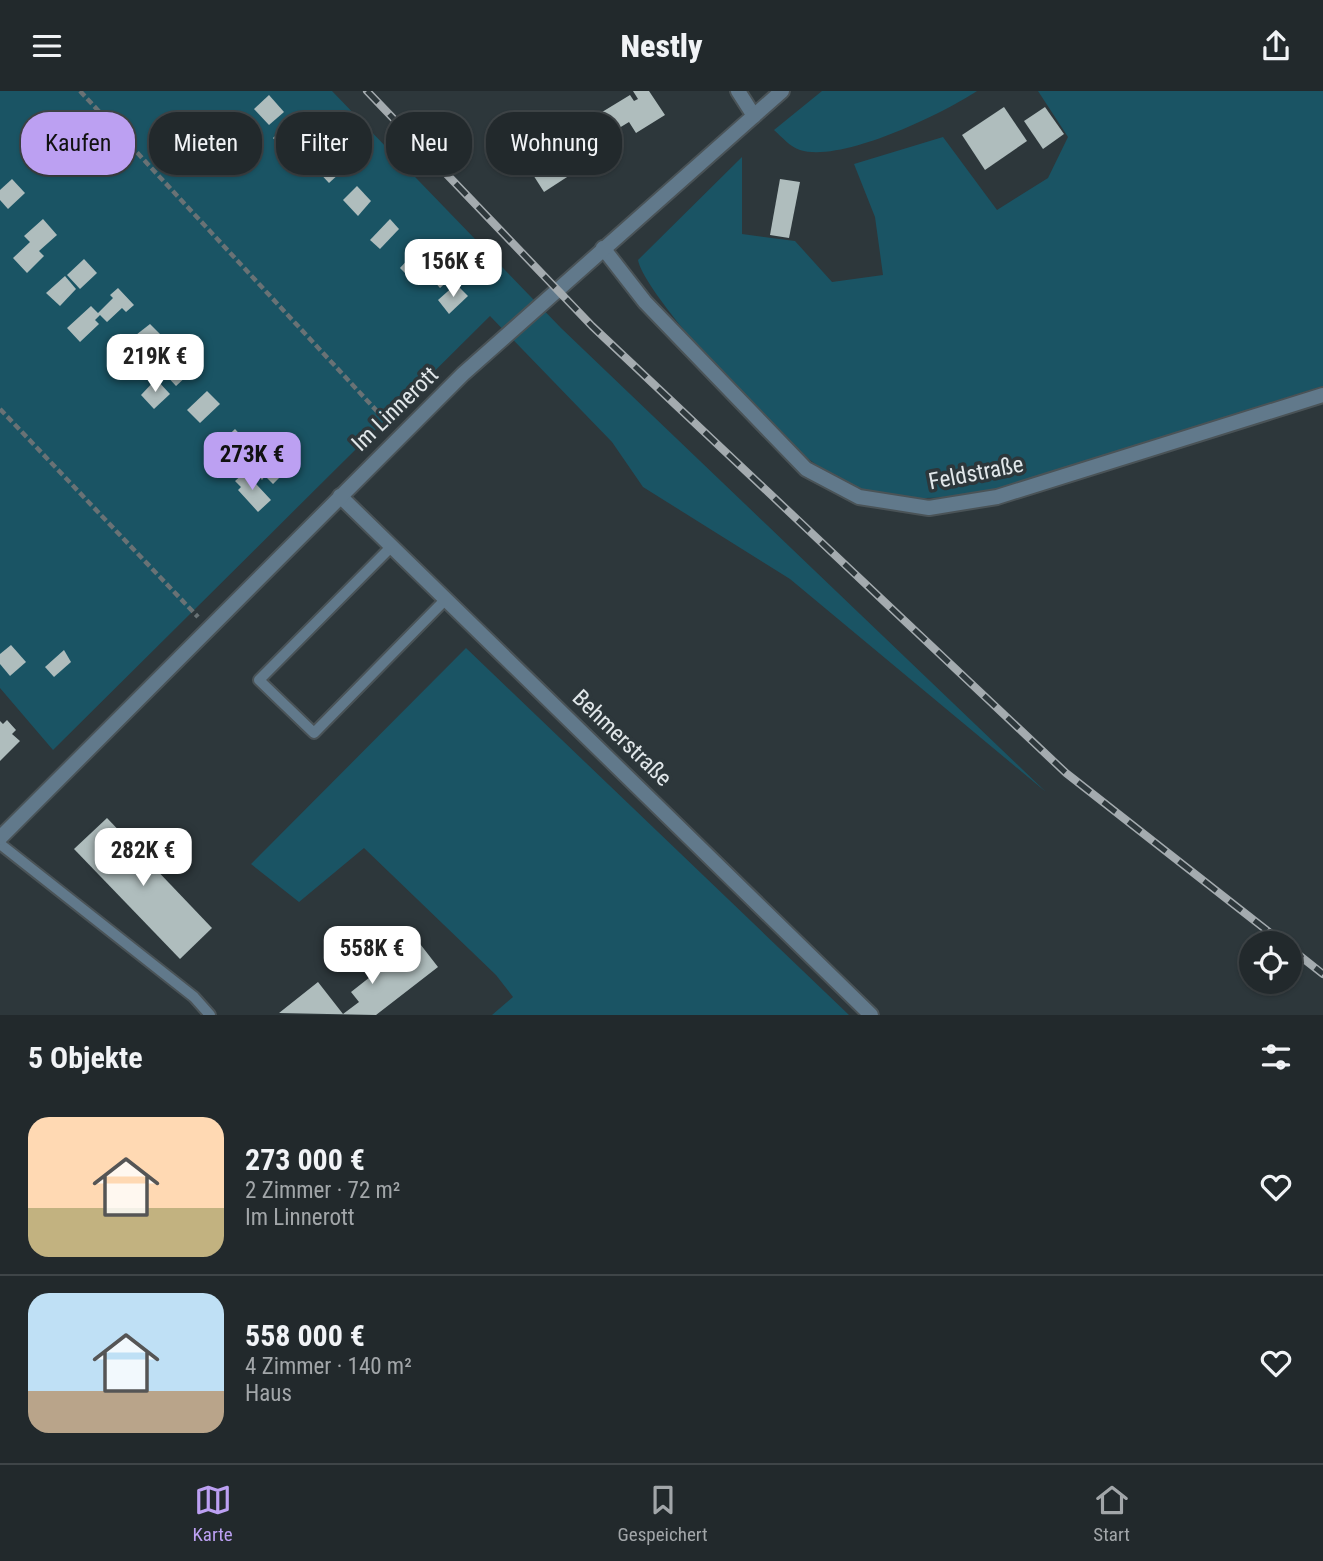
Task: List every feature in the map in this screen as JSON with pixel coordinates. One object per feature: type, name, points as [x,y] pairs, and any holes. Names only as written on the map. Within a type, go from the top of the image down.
[{"type":"street","points":[[738,91],[754,116]]},
{"type":"street","name":"Im Linnerott","points":[[0,838],[210,631],[400,436],[603,248],[782,91]]},
{"type":"street","name":"Feldstraße","points":[[603,248],[645,302],[806,469],[859,498],[929,508],[997,497],[1323,395]]},
{"type":"street","name":"Behmerstraße","points":[[340,496],[871,1015]]},
{"type":"lane","points":[[391,547],[260,680],[314,733],[445,600]]},
{"type":"lane","points":[[0,844],[194,997],[210,1015]]},
{"type":"path","points":[[80,91],[400,436]]},
{"type":"path","points":[[0,409],[210,631]]},
{"type":"shaded area","points":[[0,91],[332,91],[352,112],[276,112],[276,175],[372,175],[372,132],[386,147],[386,175],[413,175],[561,328],[1046,792],[790,579],[643,487],[612,442],[490,316],[53,750],[0,688]]},
{"type":"shaded area","points":[[822,91],[977,91],[917,123],[865,143],[818,152],[796,149],[774,130]]},
{"type":"shaded area","points":[[1038,91],[1323,91],[1323,386],[986,493],[905,498],[858,489],[803,455],[764,419],[662,302],[638,260],[742,157],[742,234],[795,241],[832,282],[883,275],[875,217],[854,164],[943,137],[997,210],[1048,178],[1068,137]]},
{"type":"shaded area","points":[[466,648],[849,1015],[492,1015],[513,997],[496,975],[364,848],[299,902],[251,864]]},
{"type":"building","points":[[633,91],[649,91],[665,115],[636,133],[629,122],[622,126],[622,112],[602,112],[630,95],[634,101],[638,99]]},
{"type":"building","points":[[269,95],[284,112],[276,112],[276,119],[269,125],[262,118],[262,112],[254,109]]},
{"type":"building","points":[[1004,107],[1027,141],[985,170],[962,135]]},
{"type":"building","points":[[1045,107],[1064,134],[1043,149],[1024,121]]},
{"type":"building","points":[[322,175],[338,175],[329,183]]},
{"type":"building","points":[[533,175],[570,175],[544,192]]},
{"type":"building","points":[[12,179],[25,193],[8,209],[0,200],[0,190]]},
{"type":"building","points":[[780,179],[800,182],[789,238],[770,235]]},
{"type":"building","points":[[357,186],[371,201],[358,216],[343,200]]},
{"type":"building","points":[[43,219],[57,235],[39,251],[44,256],[27,273],[13,258],[30,242],[24,236]]},
{"type":"building","points":[[390,219],[399,229],[380,249],[370,240]]},
{"type":"building","points":[[420,246],[451,278],[440,288],[423,269],[412,280],[400,268]]},
{"type":"building","points":[[84,259],[97,273],[80,289],[67,275]]},
{"type":"building","points":[[65,276],[76,289],[60,306],[46,293]]},
{"type":"building","points":[[456,284],[468,296],[449,314],[438,300]]},
{"type":"building","points":[[118,288],[134,305],[126,312],[122,308],[107,322],[100,315],[95,320],[99,324],[80,342],[67,328],[91,306],[98,313],[113,298],[110,295]]},
{"type":"building","points":[[150,324],[160,334],[139,355],[127,342]]},
{"type":"building","points":[[121,345],[134,360],[121,371],[108,357]]},
{"type":"building","points":[[172,356],[189,374],[176,386],[164,373],[156,371]]},
{"type":"building","points":[[156,379],[170,394],[154,409],[141,395]]},
{"type":"building","points":[[207,391],[220,404],[200,423],[187,410]]},
{"type":"building","points":[[235,429],[253,448],[236,463],[219,444]]},
{"type":"building","points":[[266,454],[288,469],[273,484],[265,476],[262,480],[251,468]]},
{"type":"building","points":[[245,472],[271,500],[258,512],[238,490],[241,487],[235,481]]},
{"type":"building","points":[[11,645],[26,662],[10,676],[0,664],[0,654]]},
{"type":"building","points":[[64,650],[71,662],[54,677],[45,667]]},
{"type":"building","points":[[7,720],[16,730],[12,734],[20,741],[0,761],[0,721],[3,724]]},
{"type":"building","points":[[107,818],[212,928],[180,959],[74,849]]},
{"type":"building","points":[[417,940],[438,967],[376,1015],[279,1013],[318,982],[343,1014],[359,1002],[351,992]]},
{"type":"railway","points":[[367,91],[592,326],[1066,773],[1268,931]]},
{"type":"railway","points":[[1302,957],[1323,974]]}]
